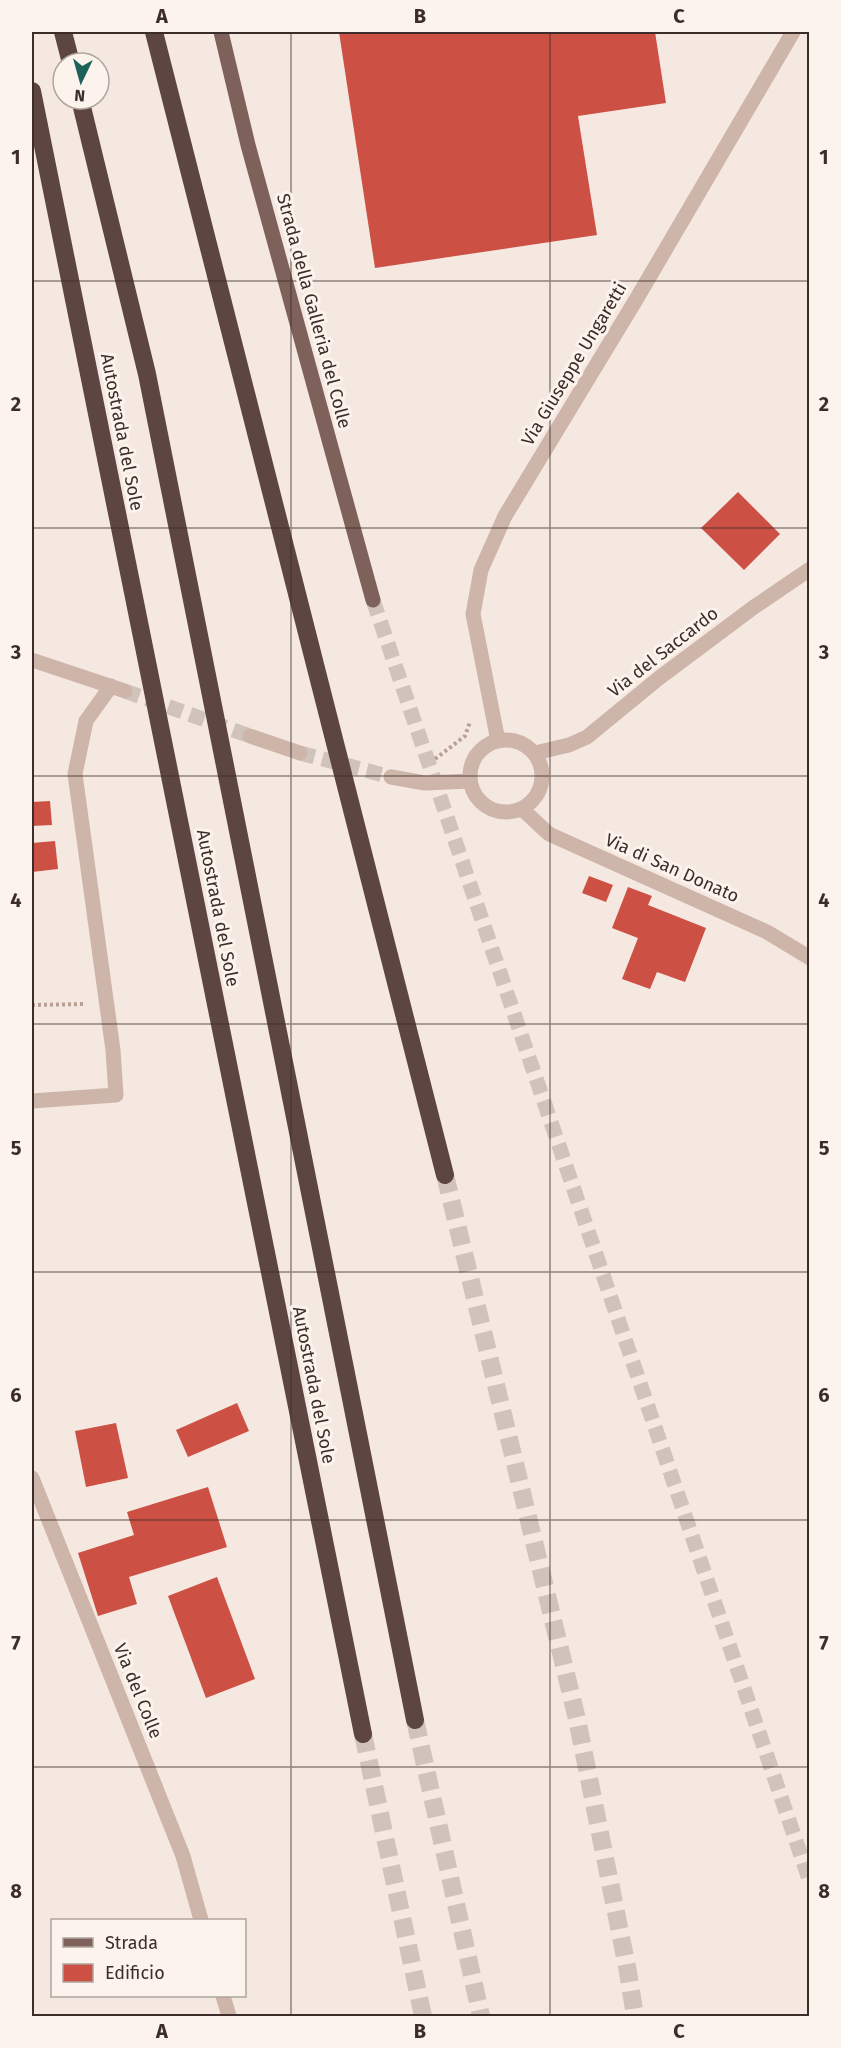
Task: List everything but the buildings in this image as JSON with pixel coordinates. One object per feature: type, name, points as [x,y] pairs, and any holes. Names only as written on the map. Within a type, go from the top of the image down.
[{"type":"highway","points":[[63,32],[68,51]]},
{"type":"highway","points":[[154,32],[445,1175]]},
{"type":"highway","name":"Autostrada del Sole","points":[[32,91],[363,1734]]},
{"type":"highway","name":"Autostrada del Sole","points":[[83,111],[147,374],[415,1720]]},
{"type":"main road","name":"Strada della Galleria del Colle","points":[[221,32],[248,145],[373,600]]},
{"type":"street","name":"Via Giuseppe Ungaretti","points":[[498,741],[473,614],[481,570],[505,516],[637,298],[793,32]]},
{"type":"street","name":"Via del Saccardo","points":[[535,753],[569,745],[587,737],[659,678],[754,607],[810,569]]},
{"type":"street","points":[[32,660],[118,689],[86,721],[75,774],[116,1095],[32,1101]]},
{"type":"street","points":[[250,736],[300,753]]},
{"type":"street","points":[[498,741],[519,742],[535,753],[540,762],[542,784],[538,794],[522,809],[505,812],[492,810],[474,794],[470,771],[480,751],[488,744],[498,741]]},
{"type":"street","points":[[391,777],[425,783],[470,781]]},
{"type":"street","name":"Via di San Donato","points":[[522,809],[549,834],[767,932],[810,958]]},
{"type":"street","name":"Via del Colle","points":[[32,1478],[183,1856],[201,1919]]},
{"type":"street","points":[[223,1997],[228,2016]]},
{"type":"path","points":[[32,1005],[106,1004]]},
{"type":"tunnel","points":[[373,600],[810,1882]]},
{"type":"tunnel","points":[[125,691],[250,736]]},
{"type":"tunnel","points":[[300,753],[391,777]]},
{"type":"tunnel","points":[[445,1175],[577,1719],[635,2016]]},
{"type":"tunnel","points":[[415,1720],[481,2016]]},
{"type":"tunnel","points":[[363,1734],[423,2016]]}]
